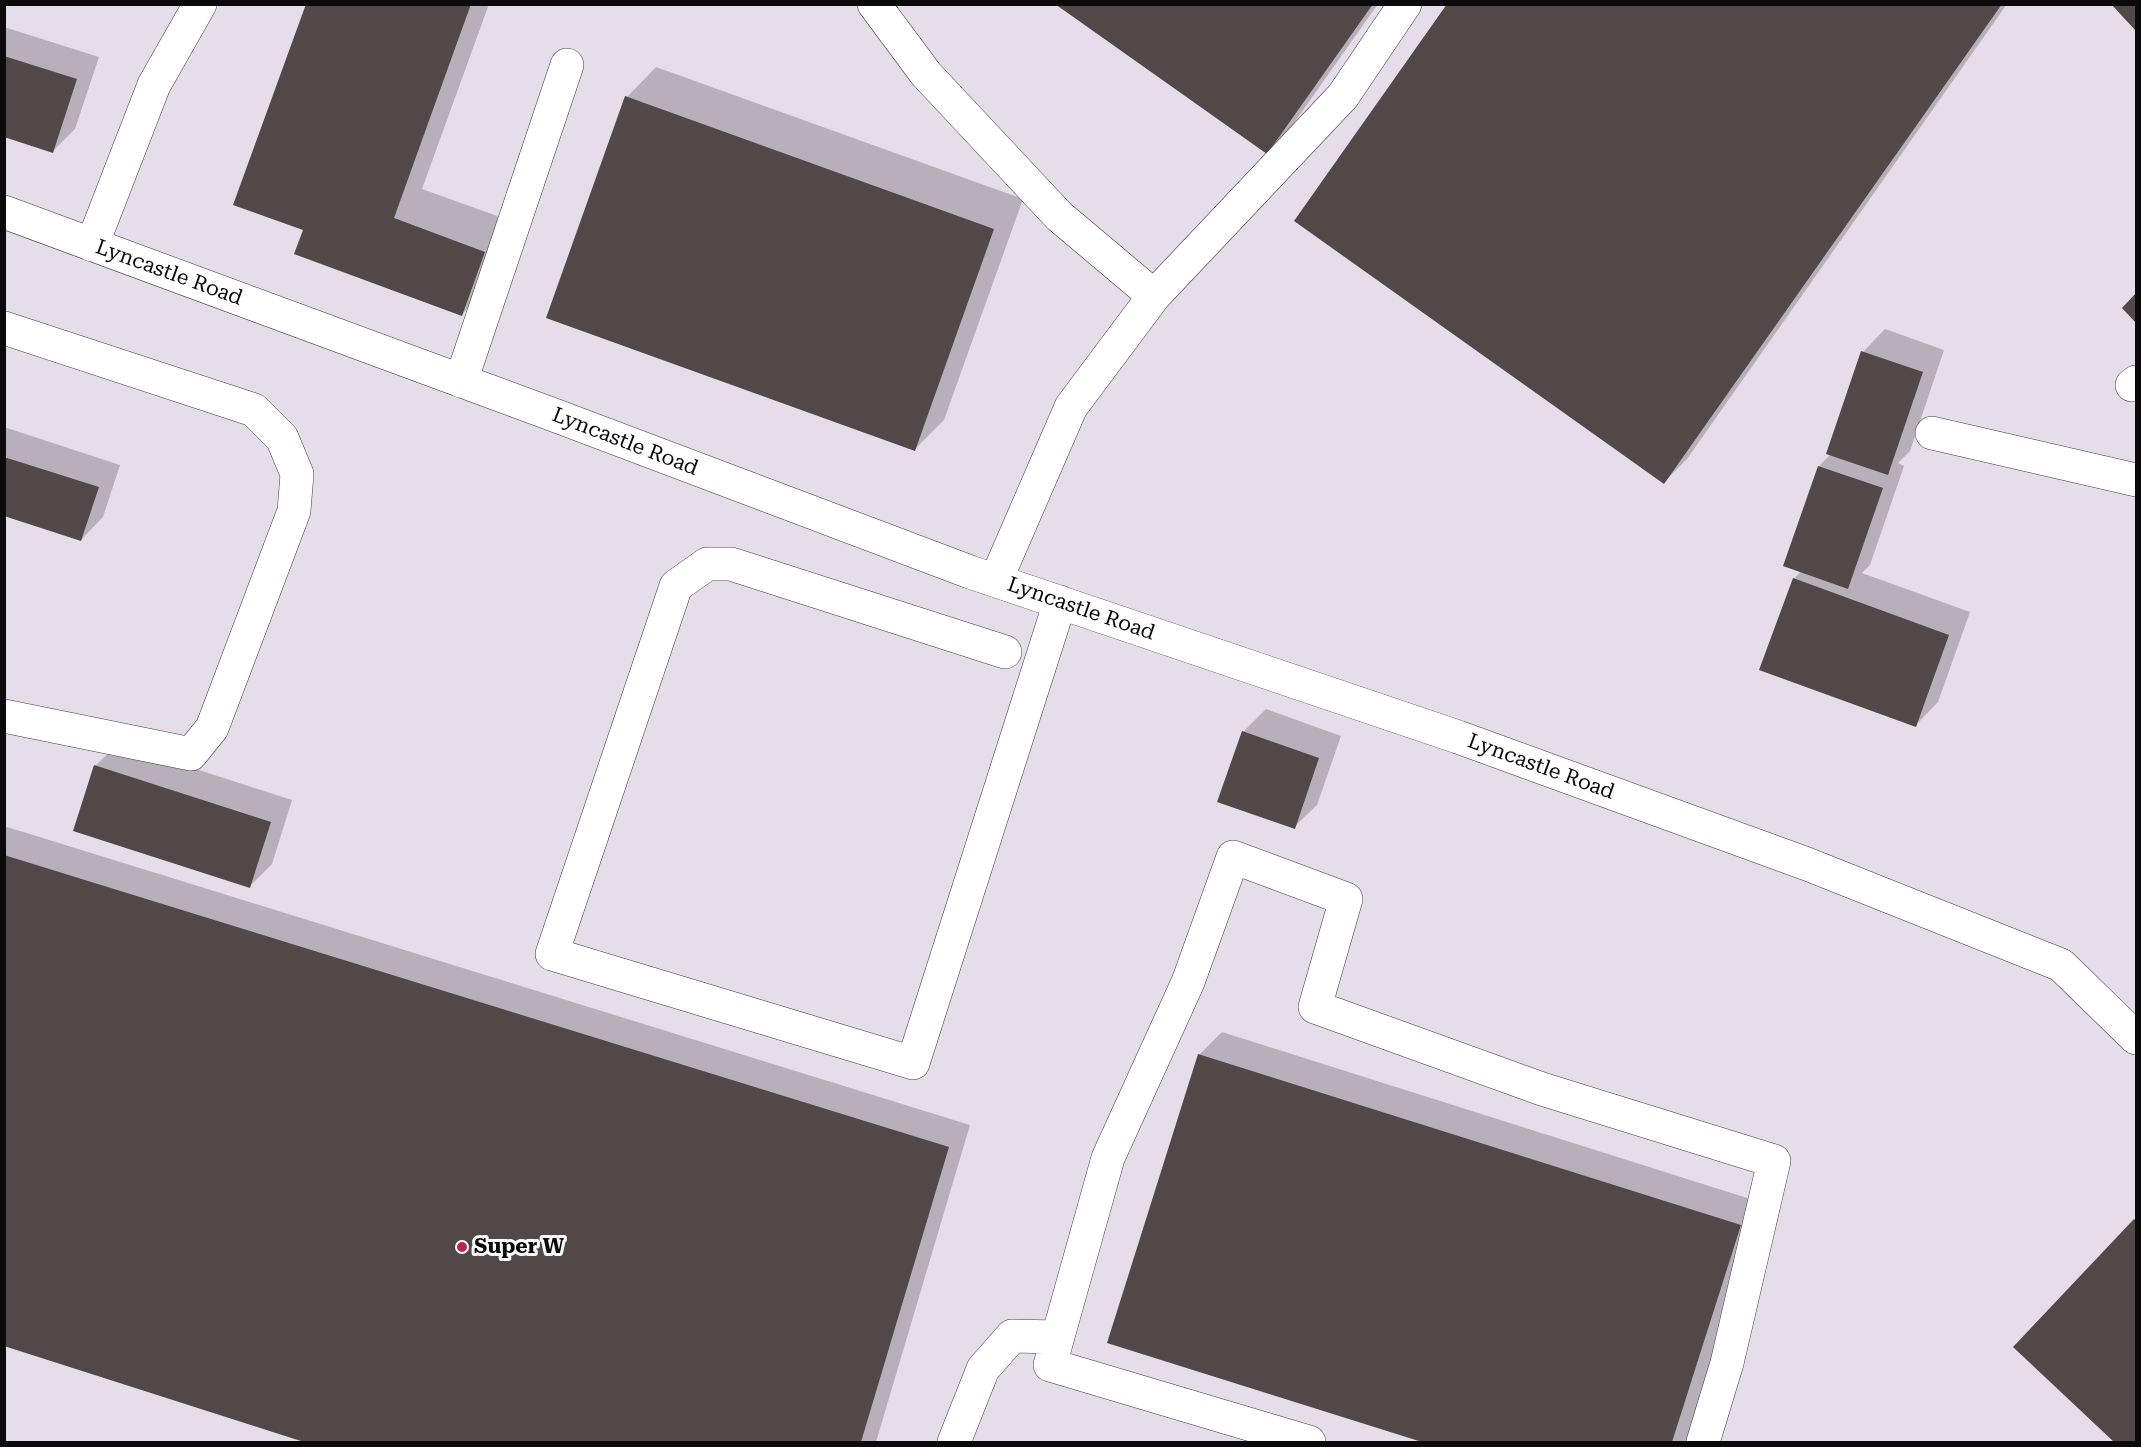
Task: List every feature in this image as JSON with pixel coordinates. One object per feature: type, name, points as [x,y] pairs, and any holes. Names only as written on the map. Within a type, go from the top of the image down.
[{"type":"street","points":[[92,245],[154,85],[200,4]]},
{"type":"street","points":[[874,4],[926,74],[1059,216],[1154,296]]},
{"type":"street","points":[[996,580],[1071,407],[1154,296],[1342,96],[1405,4]]},
{"type":"street","points":[[461,381],[567,65]]},
{"type":"street","name":"Lyncastle Road","points":[[4,212],[996,580],[1470,741],[1807,864],[2061,965],[2136,1038]]},
{"type":"street","points":[[4,328],[254,410],[282,438],[297,474],[294,511],[212,728],[191,754],[4,716]]},
{"type":"street","points":[[1932,433],[2136,480]]},
{"type":"street","points":[[1005,652],[731,564],[707,564],[676,586],[552,954],[913,1064],[1060,602]]},
{"type":"street","points":[[1309,1443],[1050,1365],[1108,1158],[1188,982],[1233,857],[1346,898],[1315,1007],[1542,1089],[1774,1161],[1727,1363],[1703,1443]]},
{"type":"street","points":[[954,1443],[983,1369],[1012,1336],[1057,1337]]},
{"type":"shaded area","points":[[5,5],[2136,5],[2136,1442],[5,1442]]},
{"type":"building","points":[[306,4],[471,4],[394,218],[485,252],[462,316],[294,254],[303,230],[233,205]]},
{"type":"building","points":[[1055,4],[1373,4],[1267,154]]},
{"type":"building","points":[[1447,4],[2002,4],[1664,484],[1294,221]]},
{"type":"building","points":[[2111,4],[2136,4],[2136,31]]},
{"type":"building","points":[[4,56],[77,79],[53,153],[4,137]]},
{"type":"building","points":[[625,96],[994,229],[915,451],[546,318]]},
{"type":"building","points":[[2136,293],[2136,323],[2122,308]]},
{"type":"building","points":[[1861,351],[1923,372],[1888,475],[1826,454]]},
{"type":"building","points":[[4,457],[99,487],[81,541],[4,516]]},
{"type":"building","points":[[1818,466],[1883,488],[1848,589],[1783,566]]},
{"type":"building","points":[[1793,578],[1949,635],[1916,727],[1759,670]]},
{"type":"building","points":[[1242,731],[1319,758],[1295,829],[1217,802]]},
{"type":"building","points":[[94,765],[271,822],[250,888],[73,831]]},
{"type":"building","name":"Super W","points":[[4,855],[949,1147],[861,1442],[304,1442],[4,1346]]},
{"type":"building","points":[[1198,1054],[1741,1225],[1672,1442],[1422,1442],[1107,1343]]},
{"type":"building","points":[[2134,1219],[2136,1221],[2136,1442],[2114,1442],[2013,1347]]},
{"type":"place","name":"Super W","points":[[462,1247]]}]
